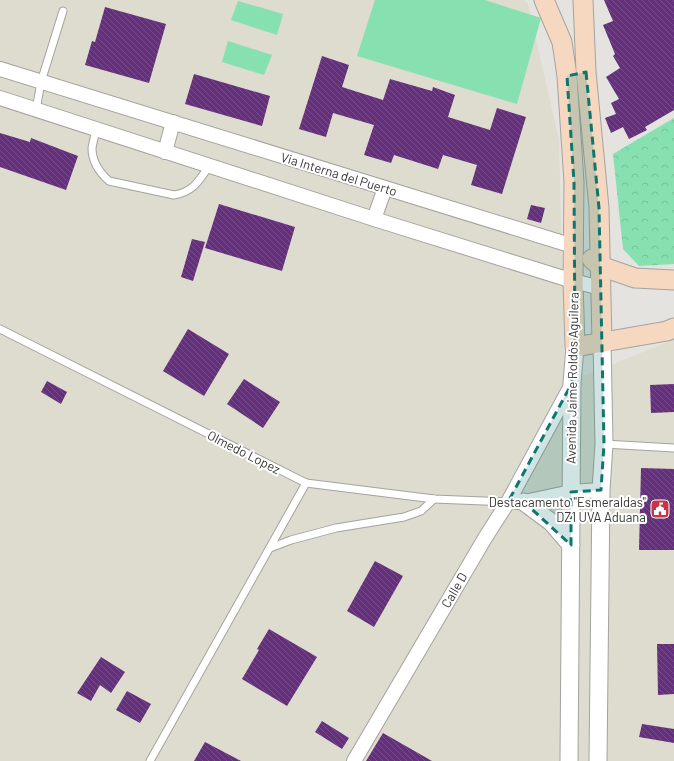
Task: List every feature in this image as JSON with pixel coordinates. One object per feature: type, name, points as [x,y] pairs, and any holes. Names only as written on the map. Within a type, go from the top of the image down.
[{"type":"main road","name":"Avenida Jaime Roldós Aguilera","points":[[544,0],[562,42],[567,76],[574,182],[573,281],[575,347]]},
{"type":"main road","points":[[583,0],[586,72],[598,208],[602,342]]},
{"type":"main road","points":[[567,76],[586,72]]},
{"type":"main road","name":"Via Interna del Puerto","points":[[573,246],[600,266],[635,278],[674,280]]},
{"type":"main road","points":[[575,347],[667,331],[674,328]]},
{"type":"street","name":"Via Interna del Puerto","points":[[0,69],[573,246]]},
{"type":"street","points":[[0,98],[374,219],[573,281],[601,288]]},
{"type":"street","points":[[165,152],[173,122]]},
{"type":"street","points":[[374,219],[385,188]]},
{"type":"street","points":[[598,761],[601,490],[604,444],[602,342]]},
{"type":"street","name":"Avenida Jaime Roldós Aguilera","points":[[569,761],[572,384],[575,347]]},
{"type":"street","name":"Calle D","points":[[354,761],[481,544],[516,502],[572,384]]},
{"type":"street","points":[[516,502],[571,492],[601,490]]},
{"type":"street","points":[[516,502],[550,522],[571,545]]},
{"type":"lane","points":[[36,110],[41,82],[63,11]]},
{"type":"lane","points":[[96,129],[92,149],[96,165],[108,181],[174,195],[181,194],[198,183],[209,166]]},
{"type":"lane","name":"Olmedo Lopez","points":[[0,329],[306,483],[434,499],[516,502]]},
{"type":"lane","points":[[604,444],[674,448]]},
{"type":"lane","points":[[150,761],[306,483]]},
{"type":"lane","points":[[270,548],[291,540],[336,528],[404,517],[420,511],[434,499]]},
{"type":"highlighted area","points":[[586,72],[599,208],[604,444],[601,490],[571,492],[571,545],[524,502],[508,502],[572,383],[575,347],[574,182],[567,76]]},
{"type":"shaded area","points":[[0,0],[523,0],[528,4],[559,140],[565,382],[602,369],[674,339],[674,761],[0,761]]},
{"type":"green space","points":[[375,0],[485,0],[541,18],[517,104],[357,56]]},
{"type":"green space","points":[[238,1],[283,14],[277,35],[231,20]]},
{"type":"green space","points":[[228,41],[272,55],[264,75],[222,62]]},
{"type":"green space","points":[[674,118],[674,264],[639,266],[623,249],[613,154]]},
{"type":"building","points":[[604,0],[674,0],[674,110],[645,127],[647,130],[629,139],[623,127],[611,133],[605,118],[616,114],[611,103],[619,99],[606,77],[620,68],[613,56],[615,54],[603,25],[613,21]]},
{"type":"building","points":[[105,7],[166,24],[149,83],[85,65],[92,41],[95,42]]},
{"type":"building","points":[[322,56],[349,65],[342,87],[383,100],[390,79],[432,91],[433,87],[455,95],[448,117],[490,130],[497,108],[526,117],[502,194],[471,185],[477,165],[443,155],[438,169],[394,155],[391,163],[364,155],[374,125],[333,113],[326,137],[299,129]]},
{"type":"building","points":[[194,74],[270,96],[262,126],[185,104]]},
{"type":"building","points":[[0,133],[30,142],[31,138],[78,156],[66,190],[0,167]]},
{"type":"building","points":[[219,204],[295,227],[282,271],[205,248]]},
{"type":"building","points":[[531,205],[545,208],[541,223],[527,219]]},
{"type":"building","points":[[192,239],[205,242],[193,281],[181,277]]},
{"type":"building","points":[[188,329],[229,354],[204,396],[163,371]]},
{"type":"building","points":[[244,379],[280,402],[263,428],[227,404]]},
{"type":"building","points":[[47,381],[67,392],[61,404],[41,392]]},
{"type":"building","points":[[674,384],[674,412],[651,413],[650,385]]},
{"type":"building","points":[[641,468],[674,469],[674,550],[639,550]]},
{"type":"building","points":[[375,561],[403,576],[374,627],[347,611]]},
{"type":"building","points":[[269,629],[317,657],[287,706],[242,679]]},
{"type":"building","points":[[657,644],[674,644],[674,694],[658,695]]},
{"type":"building","points":[[101,657],[125,672],[111,693],[100,685],[91,701],[77,693]]},
{"type":"building","points":[[127,691],[151,704],[140,723],[116,710]]},
{"type":"building","points":[[322,721],[349,738],[342,749],[315,732]]},
{"type":"building","points":[[642,724],[674,729],[674,743],[639,737]]},
{"type":"building","points":[[383,733],[432,761],[366,761]]},
{"type":"building","points":[[205,742],[241,761],[194,761]]},
{"type":"place","name":"Destacamento \"Esmeraldas\" DZ1 UVA Aduana","points":[[660,509]]}]
